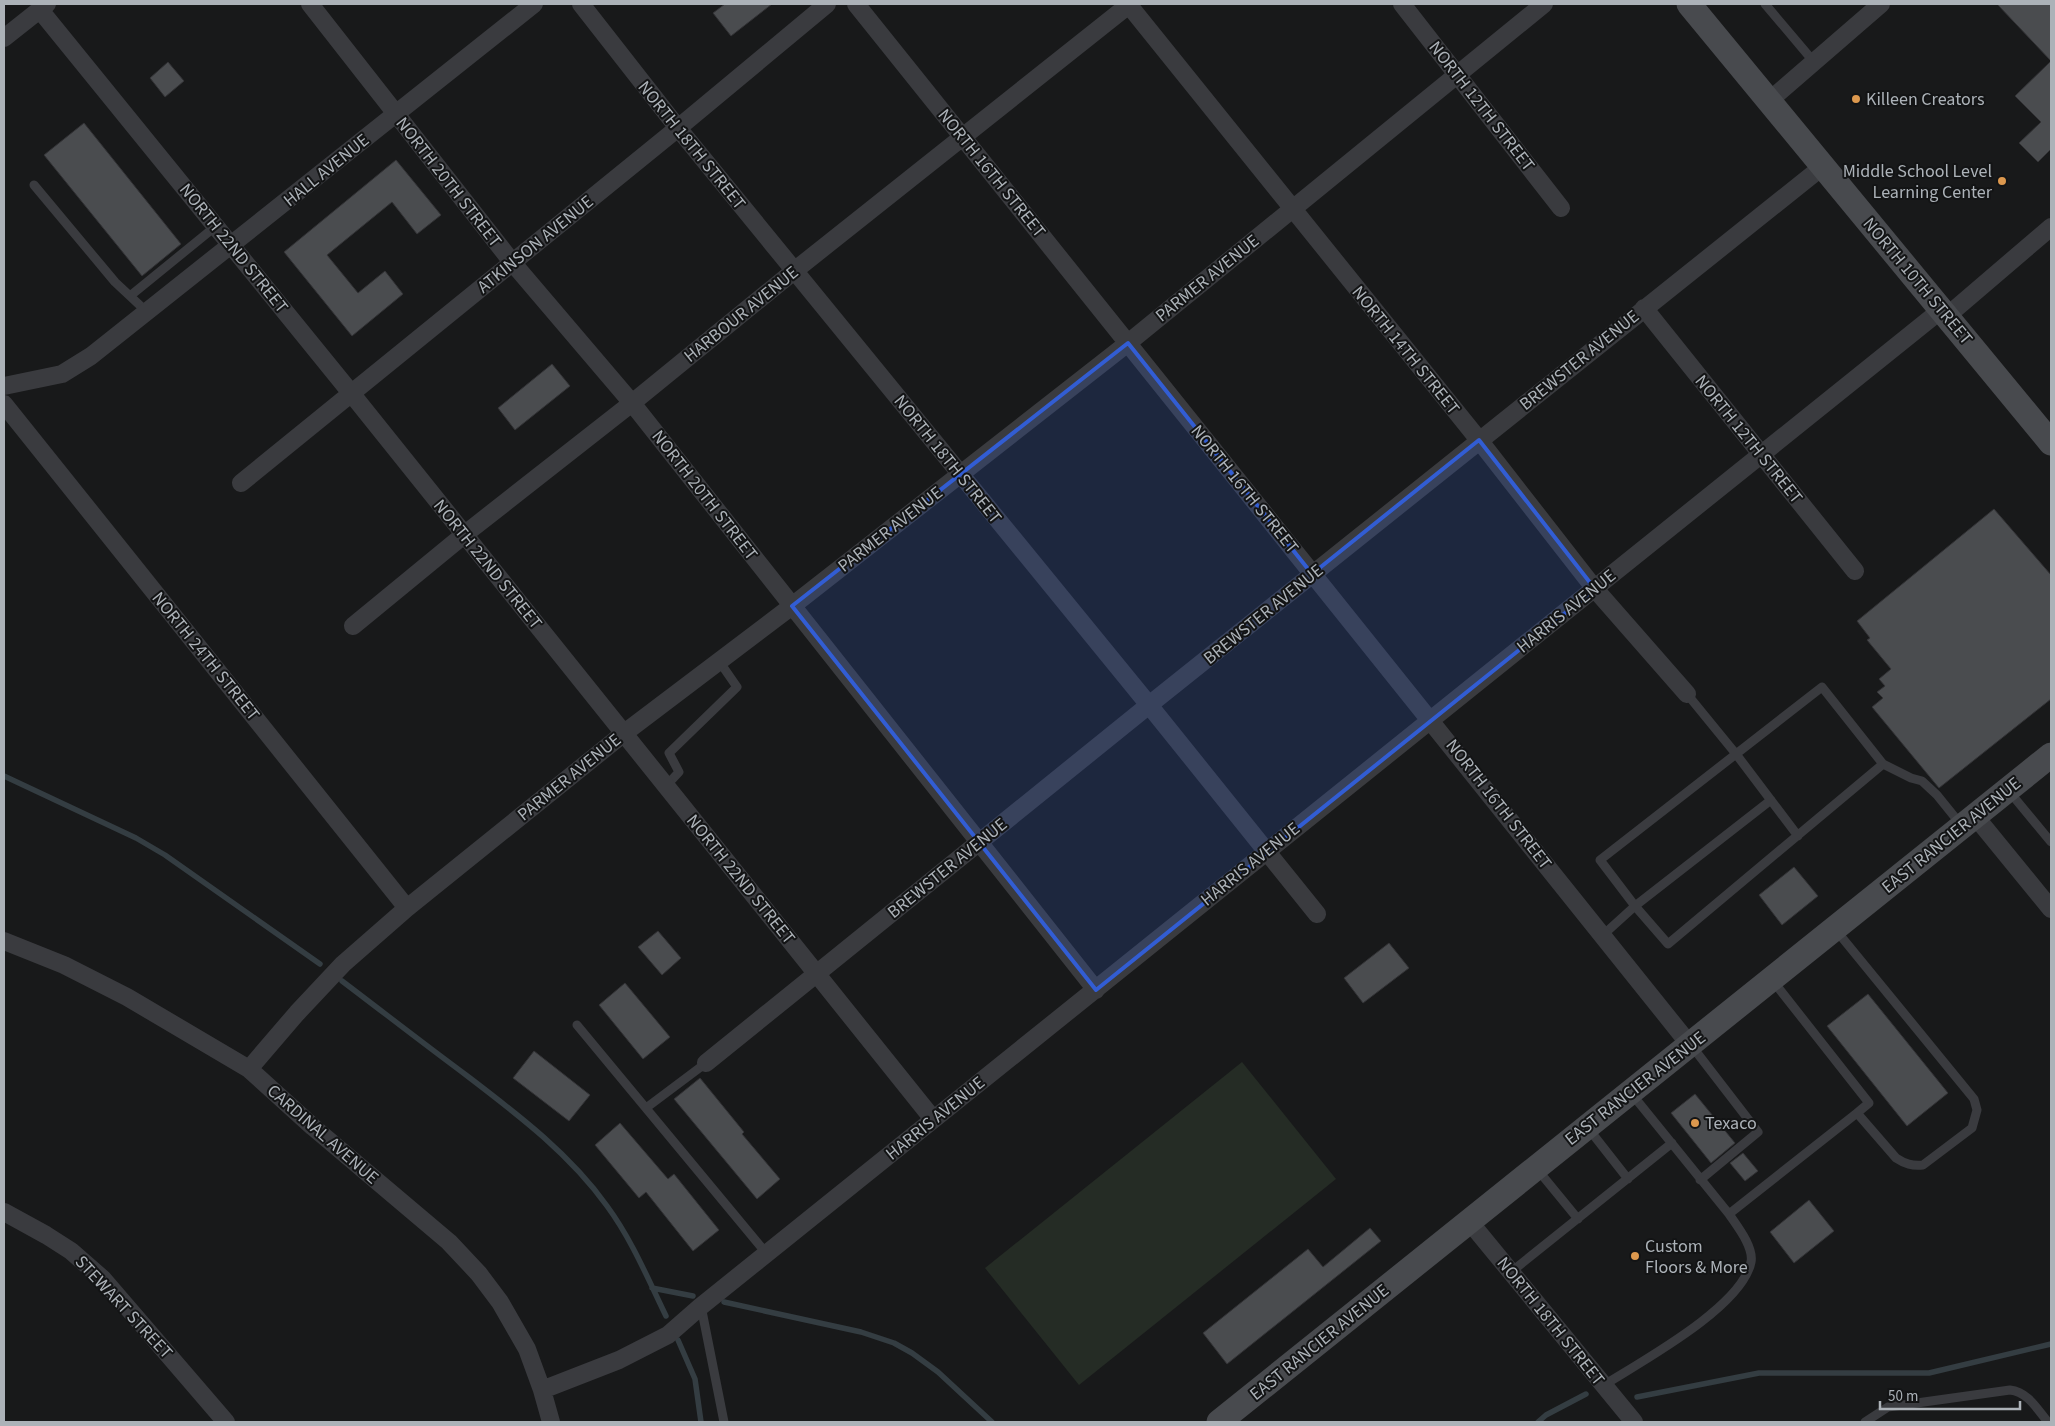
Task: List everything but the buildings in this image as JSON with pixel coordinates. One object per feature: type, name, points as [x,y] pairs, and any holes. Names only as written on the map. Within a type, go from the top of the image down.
[{"type":"main road","name":"NORTH 10TH STREET","points":[[1697,9],[1822,167],[2051,443]]},
{"type":"main road","name":"EAST RANCIER AVENUE","points":[[1229,1420],[1535,1167],[1772,980],[2051,755]]},
{"type":"street","name":"NORTH 20TH STREET","points":[[310,4],[512,262],[632,404],[1096,990]]},
{"type":"street","name":"NORTH 18TH STREET","points":[[580,4],[678,128],[1149,705],[1316,914]]},
{"type":"street","name":"ATKINSON AVENUE","points":[[241,483],[678,128],[827,4]]},
{"type":"street","name":"NORTH 16TH STREET","points":[[856,4],[1312,574],[1431,719],[1690,1045]]},
{"type":"street","name":"HARBOUR AVENUE","points":[[353,626],[465,534],[632,404],[794,271],[1129,4]]},
{"type":"street","name":"NORTH 14TH STREET","points":[[1129,4],[1479,440],[1595,588],[1687,694]]},
{"type":"street","name":"NORTH 12TH STREET","points":[[1402,4],[1458,73],[1561,208]]},
{"type":"street","name":"PARMER AVENUE","points":[[249,1069],[297,1013],[343,964],[407,908],[623,734],[792,606],[1128,343],[1544,4]]},
{"type":"street","points":[[1769,101],[1881,4]]},
{"type":"street","name":"HALL AVENUE","points":[[4,386],[62,374],[91,356],[396,115],[528,6]]},
{"type":"street","points":[[4,38],[44,7]]},
{"type":"street","name":"NORTH 22ND STREET","points":[[44,7],[216,226],[934,1119]]},
{"type":"street","name":"BREWSTER AVENUE","points":[[706,1063],[1312,574],[1822,167]]},
{"type":"street","name":"HARRIS AVENUE","points":[[542,1390],[619,1360],[668,1336],[701,1306],[766,1253],[1096,990],[1266,851],[1761,454],[1944,313],[2051,227]]},
{"type":"street","name":"NORTH 12TH STREET","points":[[1644,308],[1855,571]]},
{"type":"street","name":"NORTH 24TH STREET","points":[[4,404],[407,908]]},
{"type":"street","points":[[1969,821],[2051,909]]},
{"type":"street","name":"CARDINAL AVENUE","points":[[4,941],[64,965],[127,997],[249,1069],[313,1127],[449,1242],[500,1302],[527,1349],[551,1422]]},
{"type":"street","name":"STEWART STREET","points":[[4,1212],[72,1251],[103,1279],[187,1374],[226,1422]]},
{"type":"street","name":"NORTH 18TH STREET","points":[[1469,1221],[1634,1422]]},
{"type":"lane","points":[[1765,4],[1814,62]]},
{"type":"lane","points":[[34,185],[115,282],[147,312]]},
{"type":"lane","points":[[130,296],[216,226]]},
{"type":"lane","points":[[666,786],[679,772],[669,753],[736,687],[719,661]]},
{"type":"lane","points":[[1883,764],[1668,944],[1635,906],[1600,860],[1822,687],[1883,764],[1911,778],[1922,780],[1969,821]]},
{"type":"lane","points":[[1687,694],[1736,754],[1798,836]]},
{"type":"lane","points":[[2008,789],[2051,842]]},
{"type":"lane","points":[[1603,935],[1635,906],[1771,800]]},
{"type":"lane","points":[[1835,929],[1974,1099],[1977,1110],[1972,1128],[1923,1166],[1904,1164],[1896,1158],[1857,1113]]},
{"type":"lane","points":[[1729,1214],[1869,1103],[1772,980]]},
{"type":"lane","points":[[577,1025],[766,1253]]},
{"type":"lane","points":[[1690,1045],[1758,1132],[1700,1180]]},
{"type":"lane","points":[[646,1108],[706,1063]]},
{"type":"lane","points":[[1604,1385],[1669,1345],[1714,1313],[1740,1284],[1752,1261],[1746,1239],[1729,1214],[1630,1092]]},
{"type":"lane","points":[[1587,1126],[1628,1178]]},
{"type":"lane","points":[[1511,1272],[1672,1143]]},
{"type":"lane","points":[[1535,1167],[1578,1219]]},
{"type":"lane","points":[[701,1306],[724,1422]]},
{"type":"lane","points":[[1865,1422],[1888,1407],[2010,1390],[2018,1391],[2024,1395],[2048,1422]]},
{"type":"highlighted area","points":[[1128,343],[1312,574],[1479,440],[1595,589],[1096,990],[792,606]]},
{"type":"shaded area","points":[[1242,1062],[1336,1179],[1079,1385],[985,1268]]},
{"type":"waterway","points":[[4,776],[136,838],[165,855],[320,964]]},
{"type":"waterway","points":[[342,981],[504,1104],[541,1135],[576,1169],[607,1206],[624,1232],[666,1316]]},
{"type":"waterway","points":[[652,1288],[693,1296]]},
{"type":"waterway","points":[[724,1302],[861,1332],[894,1343],[912,1353],[938,1372],[992,1422]]},
{"type":"waterway","points":[[678,1340],[695,1379],[701,1422]]},
{"type":"waterway","points":[[1637,1397],[1759,1373],[1929,1373],[2051,1344]]},
{"type":"waterway","points":[[1538,1422],[1546,1415],[1586,1394]]},
{"type":"place","name":"Killeen Creators","points":[[1856,99]]},
{"type":"place","name":"Middle School Level Learning Center","points":[[2002,181]]},
{"type":"place","name":"Texaco","points":[[1695,1123]]},
{"type":"place","name":"Custom Floors & More","points":[[1635,1256]]}]
